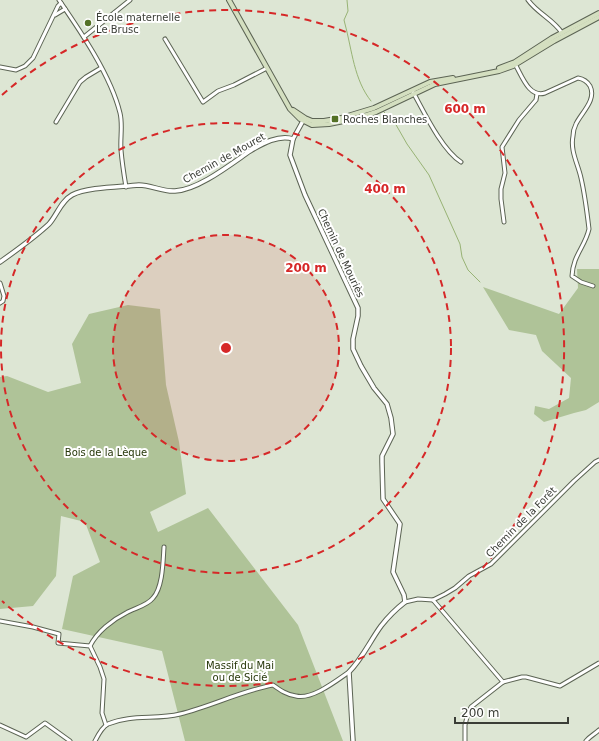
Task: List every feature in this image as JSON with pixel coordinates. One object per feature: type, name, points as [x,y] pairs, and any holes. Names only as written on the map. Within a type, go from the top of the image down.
[{"type":"main road","points":[[229,0],[266,68],[294,114],[312,124],[320,125],[354,119],[376,112],[434,81],[466,76],[515,64],[599,13]]},
{"type":"main road","points":[[563,34],[599,17]]},
{"type":"street","points":[[84,37],[130,0]]},
{"type":"street","points":[[528,0],[533,7],[563,34]]},
{"type":"street","points":[[0,67],[16,70],[29,63],[33,58],[60,2],[84,37],[112,88],[121,115],[121,151],[126,186]]},
{"type":"street","points":[[55,14],[65,9]]},
{"type":"street","points":[[165,39],[203,102],[218,92],[266,68]]},
{"type":"street","points":[[515,64],[530,90],[540,95],[578,78],[584,79],[589,83],[592,89],[592,96],[589,104],[576,124],[572,141],[584,191],[589,229],[572,266],[572,276],[581,282],[593,286]]},
{"type":"street","points":[[56,122],[80,82],[101,68]]},
{"type":"street","points":[[413,92],[449,152],[454,158],[461,162]]},
{"type":"street","points":[[504,222],[501,198],[501,188],[505,173],[502,147],[519,120],[536,100],[537,94]]},
{"type":"street","name":"Chemin de Mouriès","points":[[304,120],[293,139],[290,155],[324,238],[348,284],[358,308],[358,316],[353,339],[353,349],[374,388],[387,404],[392,418],[393,434],[382,456],[383,499],[400,524],[393,572],[406,602]]},
{"type":"street","name":"Chemin de Mouret","points":[[0,262],[30,241],[52,220],[65,201],[73,195],[95,190],[146,185],[167,191],[181,190],[198,184],[261,145],[284,137],[293,139]]},
{"type":"street","points":[[0,283],[4,296],[3,301],[0,303]]},
{"type":"street","name":"Chemin de la Forêt","points":[[406,602],[418,599],[433,600],[455,588],[469,576],[491,564],[574,481],[599,460]]},
{"type":"street","points":[[90,646],[94,638],[112,622],[153,598],[159,586],[164,547]]},
{"type":"street","points":[[433,600],[503,682]]},
{"type":"street","points":[[95,741],[106,725],[124,719],[152,718],[179,714],[256,688],[274,685],[284,692],[297,697],[307,696],[326,687],[349,672],[357,663],[381,626],[395,610],[406,602]]},
{"type":"street","points":[[0,621],[33,627],[58,634],[58,643],[90,646]]},
{"type":"street","points":[[90,646],[104,679],[102,713],[106,725]]},
{"type":"street","points":[[465,741],[465,725],[471,707],[503,682],[526,677],[560,686],[599,663]]},
{"type":"street","points":[[349,672],[353,740]]},
{"type":"street","points":[[0,725],[26,737],[45,723],[70,741]]},
{"type":"street","points":[[586,741],[592,734],[599,730]]},
{"type":"green space","points":[[577,269],[599,269],[599,402],[586,410],[544,422],[534,414],[535,406],[549,409],[569,398],[571,378],[542,351],[536,335],[509,330],[483,287],[559,314],[578,288]]},
{"type":"green space","points":[[128,305],[160,309],[166,385],[179,442],[186,494],[150,512],[158,532],[208,508],[298,625],[343,741],[185,741],[162,651],[62,629],[73,576],[100,562],[85,522],[61,516],[56,576],[33,606],[0,609],[0,377],[7,376],[48,392],[81,383],[72,344],[89,314]]},
{"type":"waterway","points":[[347,0],[348,11],[344,20],[352,54],[361,84],[371,101]]},
{"type":"waterway","points":[[383,111],[395,123],[407,144],[429,175],[460,244],[462,257],[468,270],[480,282]]},
{"type":"place","name":"École maternelle Le Brusc","points":[[88,23]]},
{"type":"place","name":"Roches Blanches","points":[[335,119]]},
{"type":"park label","name":"Bois de la Lèque","points":[[106,452]]},
{"type":"park label","name":"Massif du Mai ou de Sicié","points":[[240,670]]}]
